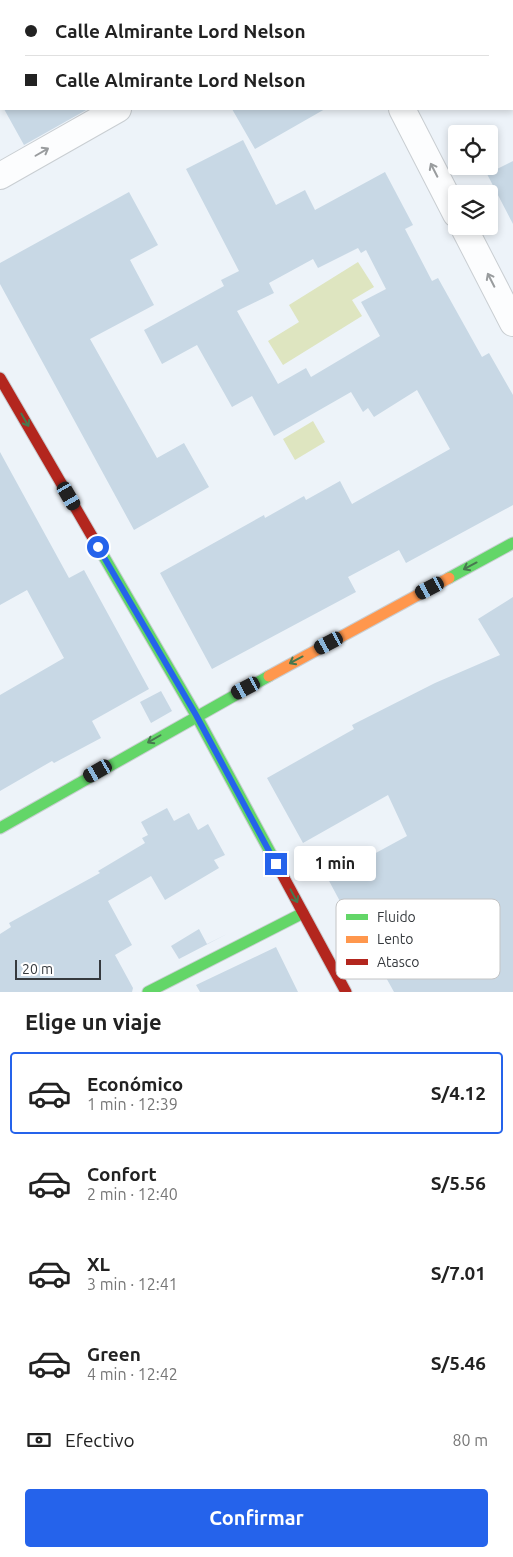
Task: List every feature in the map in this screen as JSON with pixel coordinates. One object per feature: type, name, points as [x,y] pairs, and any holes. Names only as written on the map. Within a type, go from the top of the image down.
[{"type":"street","points":[[0,176],[116,110]]},
{"type":"street","points":[[403,110],[448,198]]},
{"type":"street","points":[[468,235],[513,323]]},
{"type":"street","points":[[0,378],[196,715],[336,974]]},
{"type":"street","points":[[0,828],[196,715],[513,543]]},
{"type":"street","points":[[148,992],[303,913]]},
{"type":"street","points":[[339,979],[346,992]]},
{"type":"green space","points":[[358,262],[374,287],[352,300],[362,316],[283,365],[268,341],[299,322],[289,305]]},
{"type":"green space","points":[[313,421],[325,442],[295,460],[283,439]]},
{"type":"building","points":[[5,110],[86,110],[24,145]]},
{"type":"building","points":[[233,110],[323,110],[255,149]]},
{"type":"building","points":[[243,140],[276,205],[305,190],[315,210],[385,172],[413,225],[405,229],[432,281],[438,278],[482,357],[489,353],[513,395],[513,505],[406,563],[399,550],[348,577],[356,592],[212,669],[160,573],[264,515],[265,518],[304,496],[306,500],[340,481],[352,504],[450,449],[417,390],[374,417],[368,408],[363,412],[351,392],[274,436],[252,396],[232,407],[197,345],[162,364],[144,330],[224,286],[221,280],[239,271],[186,169]],"holes":[[[358,248],[361,253],[366,250],[386,289],[361,302],[380,336],[311,377],[306,368],[278,384],[237,311],[274,293],[269,283],[313,259],[318,268]]]},
{"type":"building","points":[[513,161],[513,224],[498,195],[498,185],[493,185],[488,175],[498,175],[498,168]]},
{"type":"building","points":[[129,192],[158,245],[130,260],[154,305],[90,339],[157,458],[184,443],[209,487],[134,530],[0,284],[0,263]]},
{"type":"building","points":[[0,452],[69,578],[84,570],[149,689],[92,721],[101,738],[54,763],[52,761],[0,791],[0,695],[64,658],[27,590],[0,605]]},
{"type":"building","points":[[513,597],[513,992],[394,992],[387,979],[500,979],[500,899],[339,899],[328,879],[407,836],[388,795],[303,843],[267,778],[354,729],[352,725],[435,683],[500,655],[478,619]]},
{"type":"building","points":[[161,691],[172,711],[151,723],[140,702]]},
{"type":"building","points":[[167,808],[174,821],[189,813],[198,830],[208,824],[225,855],[214,860],[219,868],[165,900],[151,876],[108,901],[132,945],[115,955],[133,988],[132,992],[0,992],[0,934],[11,927],[9,923],[100,873],[98,871],[145,843],[142,838],[148,835],[141,822]]},
{"type":"building","points":[[199,929],[207,944],[227,934],[179,959],[171,946]]},
{"type":"building","points":[[276,947],[298,992],[200,992],[196,985]]},
{"type":"traffic: fast","points":[[449,578],[513,543]]},
{"type":"traffic: fast","points":[[100,550],[196,715],[276,863]]},
{"type":"traffic: fast","points":[[0,828],[269,676]]},
{"type":"traffic: fast","points":[[148,992],[303,913]]},
{"type":"traffic: slow","points":[[269,676],[449,578]]},
{"type":"traffic: jam","points":[[0,378],[100,550]]},
{"type":"traffic: jam","points":[[276,863],[336,974]]},
{"type":"traffic: jam","points":[[339,979],[346,992]]},
{"type":"route","points":[[98,547],[196,715],[276,864]]}]
